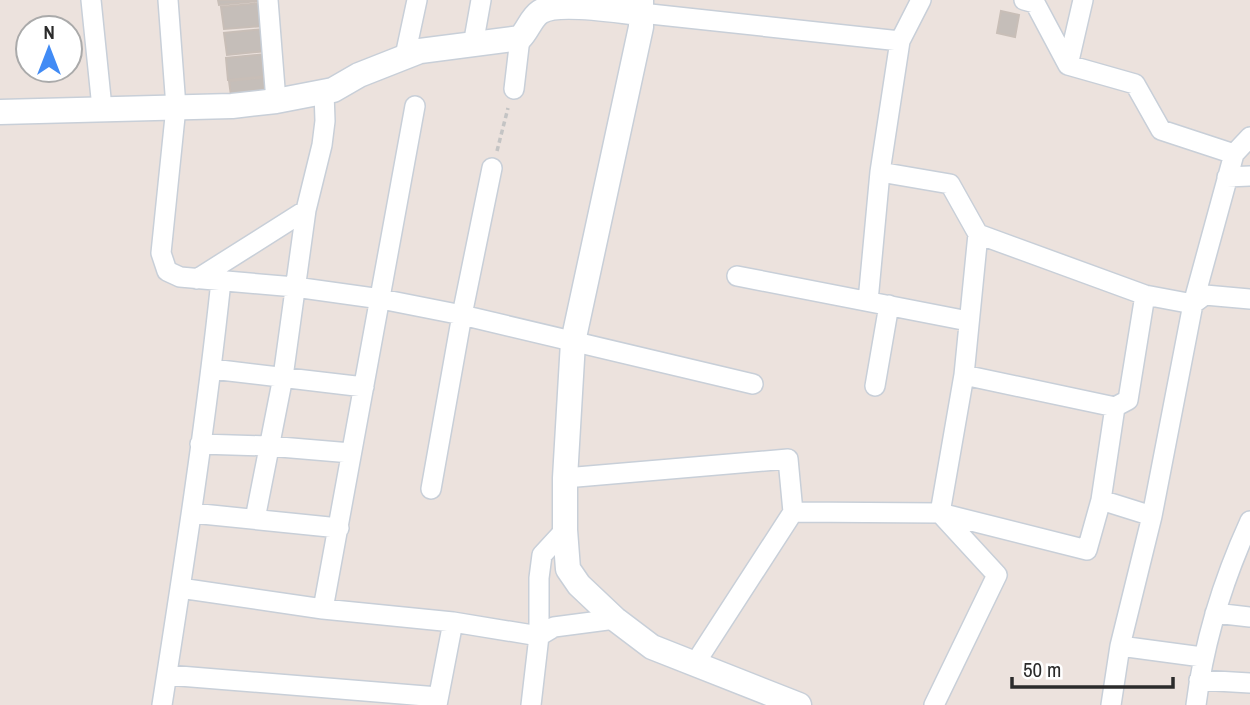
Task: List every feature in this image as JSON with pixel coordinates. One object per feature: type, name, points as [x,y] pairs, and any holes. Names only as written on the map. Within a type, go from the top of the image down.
[{"type":"street","points":[[90,0],[102,108]]},
{"type":"street","points":[[168,0],[176,107],[162,253],[167,271],[180,278],[295,287],[381,299],[462,315],[753,384]]},
{"type":"street","points":[[268,0],[276,101]]},
{"type":"street","points":[[405,56],[417,0]]},
{"type":"street","points":[[473,45],[481,0]]},
{"type":"street","points":[[1068,65],[1083,0]]},
{"type":"street","points":[[868,302],[880,172],[900,41],[916,1]]},
{"type":"street","points":[[1032,1],[1068,65],[1135,84],[1161,130],[1234,154]]},
{"type":"street","points":[[0,112],[232,106],[324,92],[420,51],[520,38],[543,9],[557,6],[641,6],[900,41]]},
{"type":"street","points":[[641,6],[640,27],[573,342],[565,478],[568,569],[579,585],[615,619],[652,647],[799,705]]},
{"type":"street","points":[[514,89],[520,38]]},
{"type":"street","points":[[255,519],[283,377],[306,210],[322,145],[324,92]]},
{"type":"street","points":[[323,609],[415,106]]},
{"type":"street","points":[[1111,705],[1120,646],[1152,516],[1193,304],[1234,154],[1250,137]]},
{"type":"street","points":[[431,489],[462,315],[494,163]]},
{"type":"street","points":[[880,172],[950,184],[978,234],[964,375],[940,513]]},
{"type":"street","points":[[1227,177],[1250,176]]},
{"type":"street","points":[[197,279],[306,210]]},
{"type":"street","points":[[978,234],[1145,295],[1193,304],[1205,295],[1250,299]]},
{"type":"street","points":[[737,276],[968,321]]},
{"type":"street","points":[[162,705],[212,369],[220,281]]},
{"type":"street","points":[[964,375],[1115,407],[1128,400],[1145,295]]},
{"type":"street","points":[[875,386],[889,305]]},
{"type":"street","points":[[212,369],[364,387]]},
{"type":"street","points":[[793,512],[940,513],[1087,550],[1101,500],[1115,407]]},
{"type":"street","points":[[200,444],[351,453]]},
{"type":"street","points":[[565,478],[788,459],[793,512],[694,665]]},
{"type":"street","points":[[1101,500],[1152,516]]},
{"type":"street","points":[[192,513],[339,528]]},
{"type":"street","points":[[934,705],[997,575],[940,513]]},
{"type":"street","points":[[1196,705],[1202,657],[1215,612],[1241,564],[1250,521]]},
{"type":"street","points":[[531,705],[539,636],[539,578],[542,555],[565,530]]},
{"type":"street","points":[[180,588],[323,609],[453,622],[539,636],[554,627],[615,619]]},
{"type":"street","points":[[1215,612],[1250,617]]},
{"type":"street","points":[[167,675],[353,697],[438,701],[453,622]]},
{"type":"street","points":[[1120,646],[1202,657]]},
{"type":"street","points":[[1199,680],[1250,683]]},
{"type":"path","points":[[494,163],[514,89]]},
{"type":"building","points":[[218,0],[259,0],[259,1],[219,5]]},
{"type":"building","points":[[261,3],[263,26],[224,29],[221,7]]},
{"type":"building","points":[[1001,11],[1019,15],[1015,37],[997,33]]},
{"type":"building","points":[[264,29],[267,51],[227,55],[224,33]]},
{"type":"building","points":[[266,54],[268,76],[228,80],[226,58]]},
{"type":"building","points":[[270,77],[272,100],[232,103],[229,81]]}]
